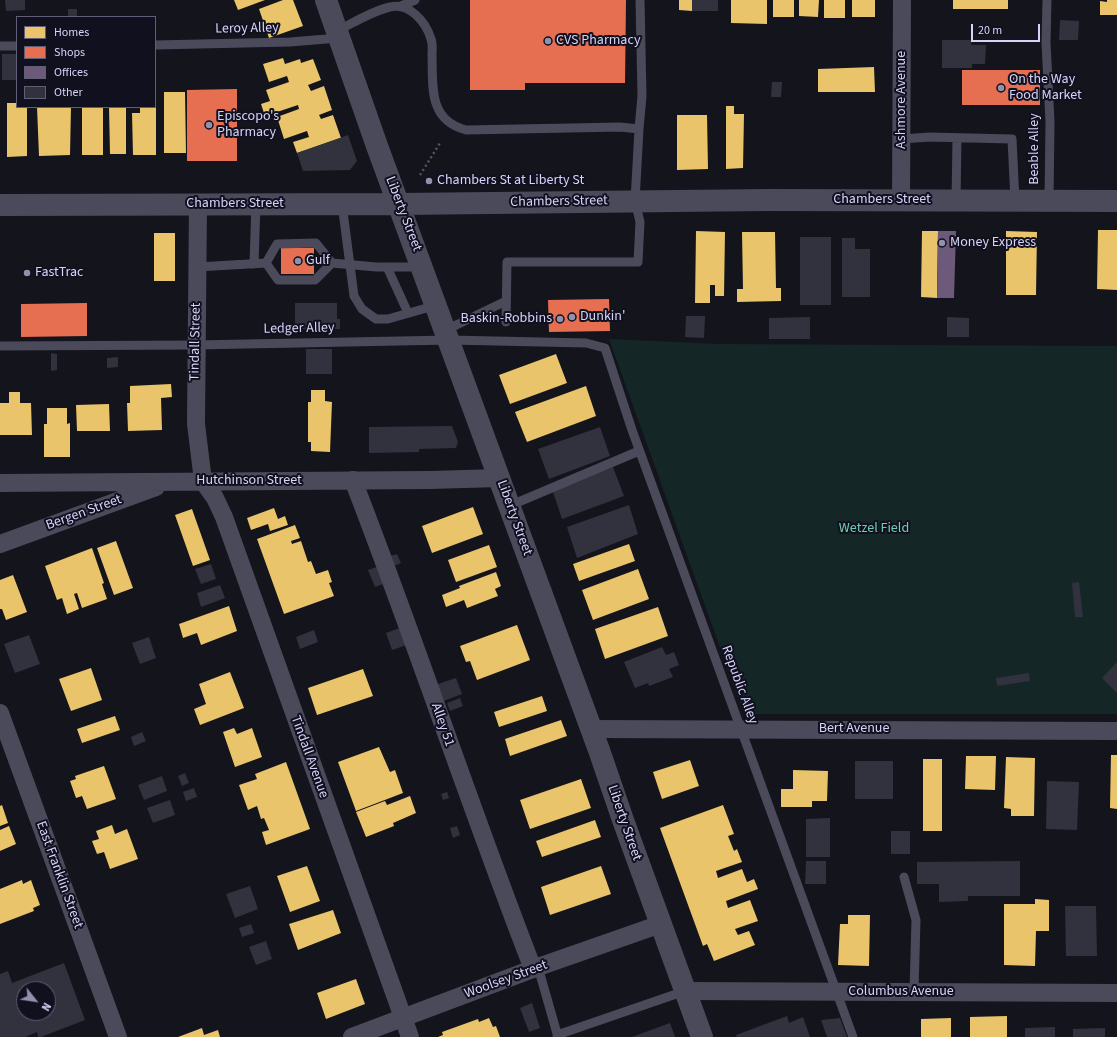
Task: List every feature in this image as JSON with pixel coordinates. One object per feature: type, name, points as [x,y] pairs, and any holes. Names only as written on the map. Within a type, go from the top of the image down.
[{"type":"street","name":"Liberty Street","points":[[326,0],[377,146],[448,335],[702,1037]]},
{"type":"street","name":"Ashmore Avenue","points":[[901,200],[902,0]]},
{"type":"street","name":"Chambers Street","points":[[0,205],[198,203],[399,204],[901,200],[1117,201]]},
{"type":"street","name":"Tindall Street","points":[[198,203],[196,424],[203,481]]},
{"type":"street","name":"Hutchinson Street","points":[[0,483],[168,483],[203,481],[499,478]]},
{"type":"street","name":"Alley 51","points":[[353,480],[385,563],[488,856],[535,968]]},
{"type":"street","name":"Tindall Avenue","points":[[203,481],[215,498],[224,517],[410,1037]]},
{"type":"street","name":"Bergen Street","points":[[0,544],[168,483]]},
{"type":"street","name":"East Franklin Street","points":[[0,713],[118,1037]]},
{"type":"street","name":"Bert Avenue","points":[[591,729],[1117,730]]},
{"type":"street","name":"Woolsey Street","points":[[352,1037],[535,968],[661,924]]},
{"type":"street","name":"Columbus Avenue","points":[[685,991],[1117,993]]},
{"type":"lane","name":"Leroy Alley","points":[[156,45],[290,42],[338,34],[389,7],[401,6],[415,0]]},
{"type":"lane","points":[[506,322],[507,262],[638,262],[640,222],[635,201],[642,96],[640,0]]},
{"type":"lane","name":"Beable Alley","points":[[1047,0],[1046,42],[1050,122],[1049,201]]},
{"type":"lane","points":[[401,6],[413,12],[420,20],[431,40],[433,99],[438,110],[449,123],[455,127],[466,130],[620,127],[640,129]]},
{"type":"lane","points":[[0,46],[16,46]]},
{"type":"lane","points":[[956,201],[957,138]]},
{"type":"lane","points":[[901,139],[1012,139],[1015,201]]},
{"type":"lane","points":[[254,264],[256,203]]},
{"type":"lane","points":[[342,204],[354,296],[362,309],[376,319],[388,319],[437,305]]},
{"type":"lane","points":[[266,263],[277,244],[316,243],[332,262],[387,267],[423,267]]},
{"type":"lane","points":[[266,263],[278,280],[315,280],[332,262]]},
{"type":"lane","points":[[197,267],[266,263]]},
{"type":"lane","points":[[387,267],[408,314]]},
{"type":"lane","points":[[448,335],[506,301]]},
{"type":"lane","name":"Ledger Alley","points":[[0,346],[196,345],[448,335],[598,345]]},
{"type":"lane","name":"Republic Alley","points":[[598,345],[605,348],[639,451],[835,992],[853,1037]]},
{"type":"lane","points":[[509,506],[639,451]]},
{"type":"lane","points":[[904,877],[916,920],[914,992]]},
{"type":"lane","points":[[535,968],[558,1036],[685,991]]},
{"type":"path","points":[[420,175],[440,143]]},
{"type":"green space","name":"Wetzel Field","points":[[609,339],[720,344],[1117,346],[1117,714],[744,714]]},
{"type":"building: Homes","points":[[234,0],[265,0],[238,10]]},
{"type":"building: Homes","points":[[283,0],[293,0],[303,26],[269,38],[259,9]]},
{"type":"building: Homes","points":[[679,0],[692,0],[692,11],[679,10]]},
{"type":"building: Homes","points":[[731,0],[767,0],[767,24],[731,23]]},
{"type":"building: Homes","points":[[773,0],[794,0],[794,17],[773,17]]},
{"type":"building: Homes","points":[[799,0],[819,0],[818,17],[799,16]]},
{"type":"building: Homes","points":[[824,0],[845,0],[845,18],[824,18]]},
{"type":"building: Homes","points":[[852,0],[875,0],[875,17],[852,17]]},
{"type":"building: Homes","points":[[953,0],[1008,0],[1008,9],[953,9]]},
{"type":"building: Homes","points":[[1107,0],[1117,0],[1117,15],[1100,15],[1100,1],[1107,2]]},
{"type":"building: Homes","points":[[283,58],[285,64],[300,59],[301,63],[313,59],[321,80],[308,85],[311,91],[324,86],[332,110],[319,115],[321,119],[333,115],[341,138],[297,153],[293,142],[309,137],[307,131],[284,139],[277,117],[299,109],[298,105],[265,116],[261,104],[270,101],[266,90],[289,82],[287,76],[269,82],[263,64]]},
{"type":"building: Homes","points":[[874,67],[875,92],[818,92],[818,69]]},
{"type":"building: Homes","points":[[164,92],[185,92],[186,153],[164,153]]},
{"type":"building: Homes","points":[[7,103],[16,103],[16,108],[27,108],[27,156],[7,157]]},
{"type":"building: Homes","points":[[726,106],[734,106],[734,114],[744,114],[743,168],[726,169]]},
{"type":"building: Homes","points":[[37,108],[71,108],[70,155],[39,156]]},
{"type":"building: Homes","points":[[82,108],[103,108],[103,155],[82,155]]},
{"type":"building: Homes","points":[[109,108],[126,108],[126,154],[110,154]]},
{"type":"building: Homes","points":[[140,108],[156,108],[156,155],[133,155],[132,113],[140,113]]},
{"type":"building: Homes","points":[[677,115],[707,115],[708,169],[677,170]]},
{"type":"building: Homes","points":[[1098,230],[1117,230],[1117,290],[1097,289]]},
{"type":"building: Homes","points":[[696,231],[725,232],[724,296],[715,296],[715,285],[710,285],[710,303],[695,303]]},
{"type":"building: Homes","points":[[922,231],[938,231],[937,298],[921,297]]},
{"type":"building: Homes","points":[[1006,231],[1037,232],[1036,295],[1006,295]]},
{"type":"building: Homes","points":[[742,232],[775,232],[776,288],[781,288],[781,301],[737,302],[737,289],[743,289]]},
{"type":"building: Homes","points":[[154,233],[175,233],[175,281],[154,281]]},
{"type":"building: Homes","points":[[556,354],[567,383],[510,404],[499,375]]},
{"type":"building: Homes","points":[[171,384],[172,397],[161,398],[162,430],[128,431],[127,403],[130,403],[130,386]]},
{"type":"building: Homes","points":[[586,386],[596,416],[527,442],[515,412]]},
{"type":"building: Homes","points":[[311,390],[325,390],[325,401],[332,402],[330,452],[311,451],[311,442],[308,442],[308,402],[311,402]]},
{"type":"building: Homes","points":[[9,392],[20,392],[20,403],[31,403],[32,435],[0,435],[0,403],[9,403]]},
{"type":"building: Homes","points":[[109,404],[110,431],[77,431],[76,405]]},
{"type":"building: Homes","points":[[47,408],[67,408],[67,424],[70,423],[70,457],[44,457],[44,424],[47,424]]},
{"type":"building: Homes","points":[[473,507],[483,534],[432,553],[422,526]]},
{"type":"building: Homes","points":[[274,508],[278,519],[285,516],[288,525],[270,531],[268,524],[251,530],[247,518]]},
{"type":"building: Homes","points":[[192,509],[210,560],[193,566],[175,515]]},
{"type":"building: Homes","points":[[295,525],[300,538],[291,541],[292,544],[301,541],[308,562],[311,561],[316,574],[328,570],[332,582],[329,583],[334,596],[284,614],[257,539]]},
{"type":"building: Homes","points":[[116,541],[133,588],[114,595],[97,548]]},
{"type":"building: Homes","points":[[629,544],[635,561],[579,581],[573,564]]},
{"type":"building: Homes","points":[[489,545],[497,567],[456,582],[448,560]]},
{"type":"building: Homes","points":[[92,548],[104,583],[102,584],[107,599],[82,608],[77,593],[74,594],[79,609],[67,614],[62,598],[57,600],[45,566]]},
{"type":"building: Homes","points":[[638,569],[649,599],[593,620],[582,590]]},
{"type":"building: Homes","points":[[496,572],[501,586],[495,589],[498,596],[467,608],[464,600],[446,607],[442,595],[460,588],[459,586]]},
{"type":"building: Homes","points":[[13,575],[27,612],[6,620],[2,609],[0,609],[0,580]]},
{"type":"building: Homes","points":[[229,606],[237,631],[201,645],[197,633],[183,638],[179,624]]},
{"type":"building: Homes","points":[[658,607],[668,636],[605,659],[595,629]]},
{"type":"building: Homes","points":[[517,625],[530,660],[477,680],[470,661],[466,662],[460,646]]},
{"type":"building: Homes","points":[[91,668],[102,700],[71,711],[59,679]]},
{"type":"building: Homes","points":[[363,669],[373,696],[317,715],[308,688]]},
{"type":"building: Homes","points":[[230,672],[244,708],[200,725],[194,709],[206,704],[199,684]]},
{"type":"building: Homes","points":[[542,696],[547,711],[499,727],[494,712]]},
{"type":"building: Homes","points":[[115,716],[120,730],[82,743],[77,729]]},
{"type":"building: Homes","points":[[561,720],[567,736],[510,756],[505,739]]},
{"type":"building: Homes","points":[[234,728],[237,734],[252,728],[262,757],[235,767],[223,732]]},
{"type":"building: Homes","points":[[379,747],[390,772],[395,770],[403,793],[356,811],[338,762]]},
{"type":"building: Homes","points":[[1111,755],[1117,755],[1117,809],[1110,808]]},
{"type":"building: Homes","points":[[966,756],[996,756],[995,790],[965,789]]},
{"type":"building: Homes","points":[[1006,757],[1035,758],[1034,816],[1011,816],[1011,809],[1004,808]]},
{"type":"building: Homes","points":[[923,759],[942,759],[942,831],[923,831]]},
{"type":"building: Homes","points":[[690,760],[699,786],[662,799],[653,772]]},
{"type":"building: Homes","points":[[286,762],[310,829],[266,845],[262,832],[269,830],[264,818],[261,819],[257,806],[248,810],[239,785],[257,779],[255,774]]},
{"type":"building: Homes","points":[[104,766],[116,799],[87,809],[82,796],[76,798],[70,781],[76,779],[75,776]]},
{"type":"building: Homes","points":[[793,770],[828,771],[827,801],[812,801],[812,807],[781,807],[781,789],[793,789]]},
{"type":"building: Homes","points":[[581,779],[591,808],[530,829],[520,800]]},
{"type":"building: Homes","points":[[410,796],[416,813],[393,823],[394,826],[366,837],[356,812],[385,801],[387,805]]},
{"type":"building: Homes","points":[[2,805],[8,823],[0,826],[0,806]]},
{"type":"building: Homes","points":[[723,805],[734,834],[728,836],[734,851],[737,849],[742,862],[716,871],[718,878],[742,869],[747,882],[754,879],[758,889],[726,901],[728,908],[750,900],[758,921],[735,929],[738,935],[749,931],[755,945],[714,961],[707,944],[703,946],[660,828]]},
{"type":"building: Homes","points":[[595,820],[601,837],[542,857],[536,841]]},
{"type":"building: Homes","points":[[112,825],[115,834],[127,829],[138,859],[110,869],[104,852],[97,854],[92,841],[99,839],[96,831]]},
{"type":"building: Homes","points":[[9,826],[16,844],[0,851],[0,830]]},
{"type":"building: Homes","points":[[307,866],[320,901],[290,912],[277,876]]},
{"type":"building: Homes","points":[[601,866],[611,894],[550,915],[541,887]]},
{"type":"building: Homes","points":[[22,880],[23,884],[31,880],[40,905],[33,908],[34,911],[0,924],[0,889]]},
{"type":"building: Homes","points":[[1035,899],[1049,900],[1049,931],[1036,931],[1035,966],[1004,965],[1004,904],[1035,904]]},
{"type":"building: Homes","points":[[333,910],[341,933],[298,950],[289,924]]},
{"type":"building: Homes","points":[[848,915],[870,915],[869,966],[838,965],[840,924],[848,924]]},
{"type":"building: Homes","points":[[356,979],[365,1004],[326,1019],[317,993]]},
{"type":"building: Homes","points":[[1007,1016],[1007,1037],[970,1037],[970,1017]]},
{"type":"building: Homes","points":[[489,1018],[493,1027],[496,1026],[500,1037],[438,1037],[443,1035],[442,1032],[478,1019],[479,1022]]},
{"type":"building: Homes","points":[[951,1018],[951,1037],[921,1037],[921,1019]]},
{"type":"building: Homes","points":[[202,1028],[204,1035],[218,1030],[220,1037],[178,1037]]},
{"type":"building: Shops","name":"CVS Pharmacy","points":[[470,0],[626,0],[625,83],[525,83],[525,90],[470,90]]},
{"type":"building: Shops","name":"On the Way Food Market","points":[[962,70],[1040,70],[1040,105],[962,105]]},
{"type":"building: Shops","points":[[237,89],[237,161],[187,161],[187,90]]},
{"type":"building: Shops","name":"Gulf","points":[[281,248],[314,248],[314,274],[281,274]]},
{"type":"building: Shops","points":[[609,299],[610,331],[549,332],[548,300]]},
{"type":"building: Shops","points":[[87,303],[87,336],[21,337],[21,304]]},
{"type":"building: Offices","points":[[938,231],[956,231],[954,298],[937,298]]},
{"type":"building: Other","points":[[5,0],[25,0],[25,10],[6,11]]},
{"type":"building: Other","points":[[692,0],[718,0],[718,11],[692,11]]},
{"type":"building: Other","points":[[68,9],[77,9],[77,16],[68,16]]},
{"type":"building: Other","points":[[1060,20],[1079,21],[1078,40],[1059,40]]},
{"type":"building: Other","points":[[942,40],[972,40],[971,45],[986,45],[985,64],[972,64],[972,68],[942,68]]},
{"type":"building: Other","points":[[2,54],[16,54],[16,80],[2,80]]},
{"type":"building: Other","points":[[772,82],[782,82],[781,97],[771,97]]},
{"type":"building: Other","points":[[348,135],[357,161],[350,170],[303,171],[297,153]]},
{"type":"building: Other","points":[[800,237],[831,237],[831,305],[800,305]]},
{"type":"building: Other","points":[[842,238],[855,238],[855,249],[870,249],[870,297],[842,297]]},
{"type":"building: Other","points":[[295,303],[337,303],[337,319],[340,319],[340,329],[295,329]]},
{"type":"building: Other","points":[[686,316],[705,316],[704,338],[685,337]]},
{"type":"building: Other","points":[[810,317],[810,339],[769,339],[769,318]]},
{"type":"building: Other","points":[[947,317],[969,318],[969,337],[947,337]]},
{"type":"building: Other","points":[[306,349],[332,349],[332,374],[306,374]]},
{"type":"building: Other","points":[[51,353],[57,354],[57,370],[51,371]]},
{"type":"building: Other","points":[[118,357],[118,367],[107,368],[107,358]]},
{"type":"building: Other","points":[[452,426],[458,442],[456,448],[419,449],[419,452],[369,453],[369,427]]},
{"type":"building: Other","points":[[600,427],[610,456],[549,479],[538,449]]},
{"type":"building: Other","points":[[613,467],[624,496],[562,519],[552,489]]},
{"type":"building: Other","points":[[629,505],[638,534],[577,558],[567,527]]},
{"type":"building: Other","points":[[397,554],[401,563],[394,566],[390,556]]},
{"type":"building: Other","points":[[211,564],[216,579],[201,584],[195,569]]},
{"type":"building: Other","points":[[380,566],[386,583],[375,587],[368,570]]},
{"type":"building: Other","points":[[1079,582],[1083,617],[1075,617],[1072,583]]},
{"type":"building: Other","points":[[220,585],[225,598],[201,607],[197,593]]},
{"type":"building: Other","points":[[400,628],[407,645],[392,650],[386,633]]},
{"type":"building: Other","points":[[314,630],[318,642],[300,649],[296,637]]},
{"type":"building: Other","points":[[29,635],[40,664],[15,673],[4,644]]},
{"type":"building: Other","points":[[149,637],[156,658],[140,664],[132,643]]},
{"type":"building: Other","points":[[662,647],[666,655],[674,652],[679,665],[669,669],[673,677],[649,686],[648,683],[635,688],[624,662]]},
{"type":"building: Other","points":[[1117,662],[1117,693],[1102,678]]},
{"type":"building: Other","points":[[1029,673],[1030,681],[997,686],[996,678]]},
{"type":"building: Other","points":[[456,678],[462,694],[441,702],[435,685]]},
{"type":"building: Other","points":[[460,698],[463,706],[450,711],[447,703]]},
{"type":"building: Other","points":[[142,732],[146,741],[134,746],[131,737]]},
{"type":"building: Other","points":[[855,761],[893,761],[893,799],[855,799]]},
{"type":"building: Other","points":[[185,773],[189,783],[182,786],[178,776]]},
{"type":"building: Other","points":[[162,776],[167,791],[144,800],[138,785]]},
{"type":"building: Other","points":[[1047,781],[1079,782],[1077,830],[1046,829]]},
{"type":"building: Other","points":[[194,788],[197,797],[186,801],[183,792]]},
{"type":"building: Other","points":[[447,792],[449,798],[443,800],[441,794]]},
{"type":"building: Other","points":[[170,800],[175,815],[153,823],[147,808]]},
{"type":"building: Other","points":[[830,818],[830,857],[806,857],[806,819]]},
{"type":"building: Other","points":[[457,826],[460,835],[453,838],[450,828]]},
{"type":"building: Other","points":[[891,831],[910,831],[910,854],[891,854]]},
{"type":"building: Other","points":[[806,861],[826,861],[826,884],[805,884]]},
{"type":"building: Other","points":[[1020,861],[1020,896],[968,896],[968,901],[939,902],[939,884],[917,884],[917,862]]},
{"type":"building: Other","points":[[250,886],[258,909],[235,918],[226,894]]},
{"type":"building: Other","points":[[1065,906],[1096,906],[1097,956],[1066,956]]},
{"type":"building: Other","points":[[251,924],[254,933],[242,937],[239,928]]},
{"type":"building: Other","points":[[266,941],[272,959],[256,965],[249,947]]},
{"type":"building: Other","points":[[64,963],[85,1020],[41,1037],[38,1037],[37,1032],[25,1037],[0,1037],[0,974],[8,971],[12,983],[16,981],[16,1021],[56,1021],[56,981],[17,981]]},
{"type":"building: Other","points":[[532,1003],[540,1028],[529,1032],[520,1008]]},
{"type":"building: Other","points":[[787,1016],[789,1023],[803,1017],[810,1037],[737,1037],[736,1035]]},
{"type":"building: Other","points":[[840,1018],[847,1037],[827,1037],[821,1020]]},
{"type":"building: Other","points":[[670,1023],[675,1037],[632,1037]]},
{"type":"building: Other","points":[[1055,1027],[1055,1037],[1025,1037],[1025,1028]]},
{"type":"building: Other","points":[[1105,1028],[1105,1037],[1073,1037],[1073,1029]]},
{"type":"place","name":"CVS Pharmacy","points":[[548,41]]},
{"type":"place","name":"On the Way Food Market","points":[[1001,88]]},
{"type":"place","name":"Episcopo's Pharmacy","points":[[209,125]]},
{"type":"place","name":"Chambers St at Liberty St","points":[[429,181]]},
{"type":"place","name":"Money Express","points":[[942,243]]},
{"type":"place","name":"Gulf","points":[[298,261]]},
{"type":"place","name":"FastTrac","points":[[27,273]]},
{"type":"place","name":"Dunkin'","points":[[572,317]]},
{"type":"place","name":"Baskin-Robbins","points":[[560,319]]}]
